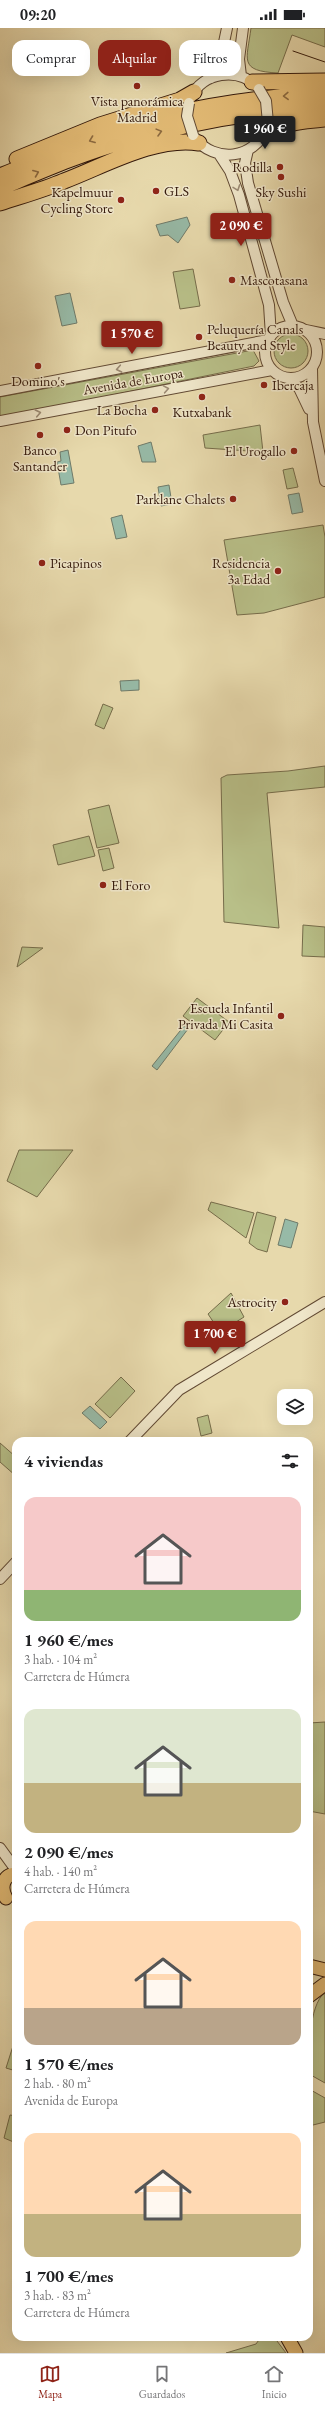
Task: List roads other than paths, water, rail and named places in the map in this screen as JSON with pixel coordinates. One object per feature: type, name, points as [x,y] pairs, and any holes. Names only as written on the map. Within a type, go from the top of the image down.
[{"type":"highway","points":[[251,82],[325,81]]},
{"type":"highway","points":[[0,176],[120,130],[168,115],[280,96],[325,94]]},
{"type":"highway","points":[[0,166],[55,142],[100,125],[180,100],[191,98]]},
{"type":"highway","points":[[0,188],[74,158],[124,141],[173,128],[252,113],[325,107]]},
{"type":"highway","points":[[266,128],[296,121],[325,119]]},
{"type":"highway","points":[[0,203],[62,182],[141,150],[196,139]]},
{"type":"main road","points":[[313,1967],[325,1970]]},
{"type":"main road","points":[[313,1993],[325,1984]]},
{"type":"main road","points":[[289,2341],[296,2353]]},
{"type":"street","points":[[211,78],[222,52],[227,28]]},
{"type":"street","points":[[219,154],[229,155],[248,150],[258,142],[266,128],[266,101],[251,82],[239,59],[243,28]]},
{"type":"street","points":[[251,82],[221,74],[211,78],[200,84],[191,98],[187,116],[196,139],[219,154],[230,171],[239,196],[269,305],[269,338],[265,356],[272,370],[288,378],[305,397],[313,422],[325,481]]},
{"type":"street","points":[[248,150],[245,163],[248,183],[283,302],[294,326]]},
{"type":"street","points":[[269,338],[277,330],[294,326],[325,334]]},
{"type":"street","points":[[306,330],[316,342],[317,358],[313,367],[313,422]]},
{"type":"street","name":"Avenida de Europa","points":[[0,391],[269,338]]},
{"type":"street","points":[[288,378],[297,378],[313,367],[325,363]]},
{"type":"street","name":"Avenida de Europa","points":[[0,421],[272,370]]},
{"type":"street","points":[[134,1437],[179,1390],[325,1302]]},
{"type":"street","points":[[0,1579],[12,1566]]},
{"type":"street","points":[[0,1848],[9,1862],[8,1886]]},
{"type":"tram line","points":[[293,51],[325,62]]},
{"type":"place","name":"Vista panorámica Madrid","points":[[137,86]]},
{"type":"place","name":"Rodilla","points":[[280,167]]},
{"type":"place","name":"Sky Sushi","points":[[281,177]]},
{"type":"place","name":"GLS","points":[[156,191]]},
{"type":"place","name":"Kapelmuur Cycling Store","points":[[121,200]]},
{"type":"place","name":"Mascotasana","points":[[232,280]]},
{"type":"place","name":"Peluquería Canals Beauty and Style","points":[[199,337]]},
{"type":"place","name":"Domino's","points":[[38,366]]},
{"type":"place","name":"Ibercaja","points":[[264,385]]},
{"type":"place","name":"Kutxabank","points":[[202,397]]},
{"type":"place","name":"La Bocha","points":[[155,410]]},
{"type":"place","name":"Don Pitufo","points":[[67,430]]},
{"type":"place","name":"Banco Santander","points":[[40,435]]},
{"type":"place","name":"El Urogallo","points":[[294,451]]},
{"type":"place","name":"Parklane Chalets","points":[[233,499]]},
{"type":"place","name":"Picapinos","points":[[42,563]]},
{"type":"place","name":"Residencia 3a Edad","points":[[278,571]]},
{"type":"place","name":"El Foro","points":[[103,885]]},
{"type":"place","name":"Escuela Infantil Privada Mi Casita","points":[[281,1016]]},
{"type":"place","name":"Astrocity","points":[[285,1302]]}]
